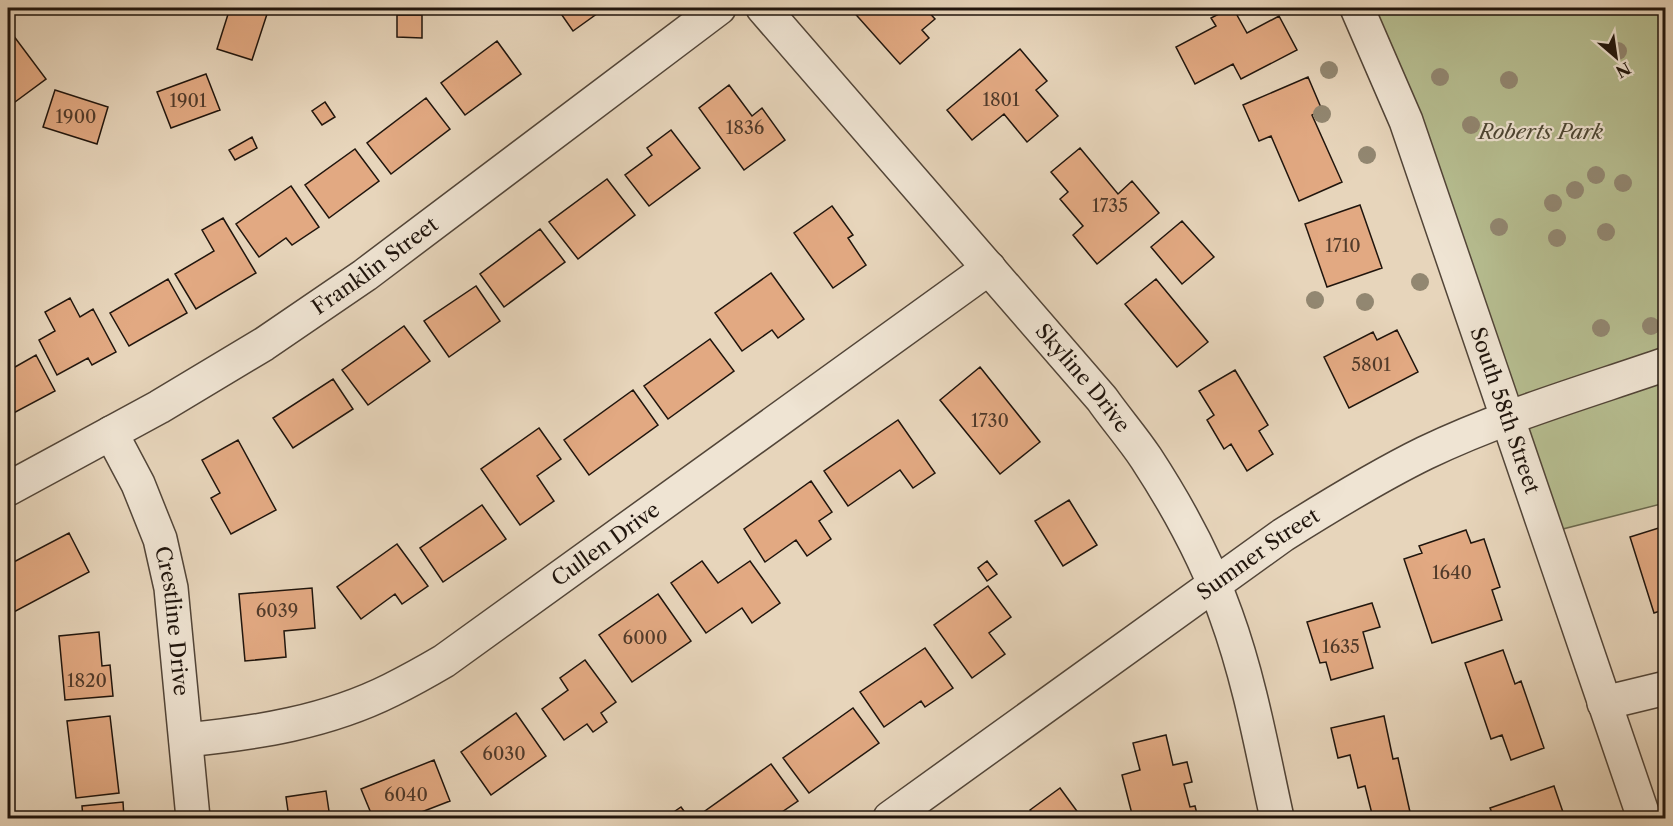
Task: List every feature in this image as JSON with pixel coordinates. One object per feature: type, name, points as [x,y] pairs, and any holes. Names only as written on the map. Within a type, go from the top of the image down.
[{"type":"street","name":"Franklin Street","points":[[8,489],[111,433],[264,344],[365,275],[719,8]]},
{"type":"street","name":"Skyline Drive","points":[[763,8],[1102,399],[1145,456],[1182,517],[1214,585],[1247,682],[1276,819]]},
{"type":"street","name":"South 58th Street","points":[[1357,8],[1406,121],[1644,819]]},
{"type":"street","name":"Cullen Drive","points":[[186,740],[232,736],[284,727],[334,713],[391,691],[444,661],[988,268]]},
{"type":"street","name":"Sumner Street","points":[[890,819],[1283,535],[1349,494],[1426,453],[1508,418],[1665,364]]},
{"type":"street","name":"Crestline Drive","points":[[111,433],[138,484],[160,539],[171,588],[193,819]]},
{"type":"street","points":[[1604,703],[1665,688]]},
{"type":"green space","name":"Roberts Park","points":[[1357,8],[1665,8],[1665,503],[1547,533]]},
{"type":"building","points":[[230,8],[269,8],[252,60],[217,49]]},
{"type":"building","points":[[557,8],[605,8],[573,31]]},
{"type":"building","points":[[850,8],[925,8],[935,19],[922,30],[929,38],[900,64]]},
{"type":"building","points":[[1233,8],[1247,33],[1279,16],[1297,50],[1241,79],[1233,64],[1195,84],[1176,47],[1216,26],[1211,18]]},
{"type":"building","points":[[397,15],[422,15],[422,38],[397,37]]},
{"type":"building","points":[[13,35],[46,79],[15,102],[8,91],[8,40]]},
{"type":"building","points":[[497,41],[521,74],[465,115],[441,83]]},
{"type":"building","points":[[1020,49],[1047,81],[1036,90],[1058,116],[1027,142],[1004,114],[972,140],[947,110]]},
{"type":"building","points":[[206,74],[220,110],[171,128],[157,92]]},
{"type":"building","points":[[1308,77],[1322,110],[1312,115],[1342,182],[1299,201],[1271,136],[1259,141],[1243,105]]},
{"type":"building","points":[[729,85],[752,116],[762,108],[785,140],[744,170],[699,108]]},
{"type":"building","points":[[55,90],[108,107],[97,144],[43,127]]},
{"type":"building","points":[[426,98],[450,129],[391,174],[367,143]]},
{"type":"building","points":[[325,102],[335,117],[322,125],[312,111]]},
{"type":"building","points":[[671,130],[700,168],[649,206],[625,175],[652,155],[647,148]]},
{"type":"building","points":[[252,137],[257,148],[235,160],[229,150]]},
{"type":"building","points":[[1080,148],[1118,194],[1132,181],[1159,213],[1097,264],[1073,235],[1083,226],[1060,199],[1068,192],[1051,172]]},
{"type":"building","points":[[355,149],[379,181],[329,218],[305,185]]},
{"type":"building","points":[[607,179],[635,215],[578,259],[549,222]]},
{"type":"building","points":[[291,186],[319,227],[292,245],[286,238],[259,257],[236,224]]},
{"type":"building","points":[[1360,205],[1382,268],[1327,287],[1305,224]]},
{"type":"building","points":[[832,206],[853,235],[848,238],[866,265],[833,288],[794,233]]},
{"type":"building","points":[[223,218],[256,273],[196,309],[175,274],[214,251],[202,230]]},
{"type":"building","points":[[1182,221],[1214,257],[1182,284],[1151,247]]},
{"type":"building","points":[[540,229],[565,262],[504,307],[480,274]]},
{"type":"building","points":[[771,273],[804,319],[778,338],[772,330],[742,351],[715,313]]},
{"type":"building","points":[[168,279],[187,313],[129,346],[110,313]]},
{"type":"building","points":[[1156,279],[1208,342],[1177,367],[1125,304]]},
{"type":"building","points":[[476,286],[500,321],[449,357],[424,321]]},
{"type":"building","points":[[70,298],[80,317],[93,309],[116,352],[92,365],[88,358],[57,375],[39,340],[55,331],[45,312]]},
{"type":"building","points":[[404,326],[430,361],[368,405],[342,370]]},
{"type":"building","points":[[1397,330],[1418,372],[1349,408],[1324,357],[1373,332],[1377,340]]},
{"type":"building","points":[[710,339],[734,371],[668,419],[644,386]]},
{"type":"building","points":[[36,355],[55,391],[8,416],[8,371]]},
{"type":"building","points":[[980,367],[1040,442],[1000,474],[940,400]]},
{"type":"building","points":[[1235,370],[1268,425],[1259,431],[1273,454],[1247,471],[1231,444],[1224,449],[1207,420],[1214,415],[1199,391]]},
{"type":"building","points":[[333,379],[353,409],[293,448],[273,418]]},
{"type":"building","points":[[633,390],[658,425],[589,475],[564,440]]},
{"type":"building","points":[[898,420],[935,473],[913,488],[900,470],[848,506],[824,471]]},
{"type":"building","points":[[539,428],[561,459],[537,476],[554,501],[520,525],[481,469]]},
{"type":"building","points":[[238,440],[276,510],[231,534],[211,498],[220,493],[202,460]]},
{"type":"building","points":[[811,481],[832,512],[819,521],[831,539],[807,556],[796,540],[765,562],[744,529]]},
{"type":"building","points":[[1069,500],[1097,545],[1063,566],[1035,521]]},
{"type":"building","points":[[482,505],[506,539],[443,582],[420,548]]},
{"type":"building","points":[[1665,526],[1666,609],[1654,613],[1630,537]]},
{"type":"building","points":[[1466,530],[1471,543],[1484,539],[1500,587],[1492,590],[1502,620],[1432,643],[1404,559],[1422,553],[1419,546]]},
{"type":"building","points":[[69,533],[89,572],[12,613],[8,605],[8,565]]},
{"type":"building","points":[[397,544],[428,586],[402,604],[395,594],[361,619],[337,587]]},
{"type":"building","points":[[702,561],[718,583],[750,561],[780,603],[752,623],[742,608],[706,633],[671,583]]},
{"type":"building","points":[[987,561],[997,574],[987,581],[978,568]]},
{"type":"building","points":[[988,586],[1011,617],[989,633],[1005,654],[972,678],[934,625]]},
{"type":"building","points":[[312,588],[315,628],[284,631],[286,657],[245,661],[239,594]]},
{"type":"building","points":[[658,594],[691,641],[632,682],[599,635]]},
{"type":"building","points":[[1372,603],[1380,627],[1363,632],[1373,668],[1331,680],[1326,662],[1320,663],[1307,622]]},
{"type":"building","points":[[99,632],[102,666],[110,665],[113,696],[65,700],[59,636]]},
{"type":"building","points":[[925,648],[953,688],[925,707],[921,701],[884,727],[860,692]]},
{"type":"building","points":[[1503,650],[1515,684],[1521,681],[1544,748],[1511,760],[1502,735],[1491,739],[1465,663]]},
{"type":"building","points":[[585,660],[616,702],[601,713],[607,722],[593,732],[587,724],[564,740],[542,709],[568,690],[560,678]]},
{"type":"building","points":[[853,708],[879,743],[809,793],[783,758]]},
{"type":"building","points":[[516,713],[546,756],[491,795],[461,752]]},
{"type":"building","points":[[110,716],[119,793],[76,798],[67,721]]},
{"type":"building","points":[[1384,716],[1393,759],[1398,758],[1410,812],[1373,818],[1365,786],[1358,788],[1350,755],[1338,758],[1331,728]]},
{"type":"building","points":[[1166,735],[1173,765],[1187,762],[1192,782],[1184,784],[1190,807],[1195,806],[1198,818],[1133,818],[1122,775],[1140,770],[1133,743]]},
{"type":"building","points":[[434,760],[450,801],[406,818],[373,818],[361,789]]},
{"type":"building","points":[[771,764],[798,801],[773,818],[710,818],[705,811]]},
{"type":"building","points":[[1554,786],[1565,818],[1494,818],[1490,808]]},
{"type":"building","points":[[1060,788],[1082,818],[1021,818],[1030,810]]},
{"type":"building","points":[[326,791],[330,818],[289,818],[286,797]]},
{"type":"building","points":[[123,802],[124,818],[83,818],[82,806]]},
{"type":"building","points":[[681,807],[689,818],[665,818]]}]
